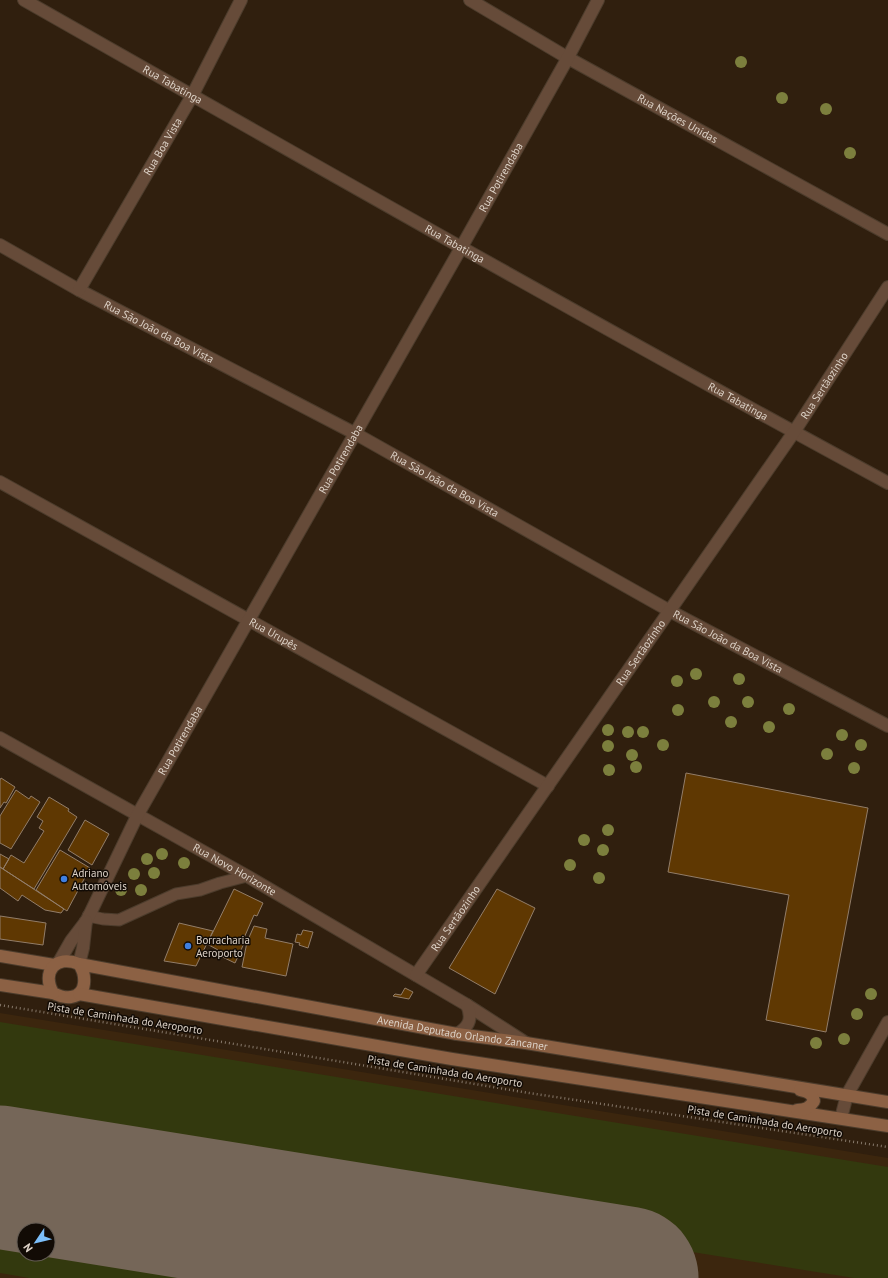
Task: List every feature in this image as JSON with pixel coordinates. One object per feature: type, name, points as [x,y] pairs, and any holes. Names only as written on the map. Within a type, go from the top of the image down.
[{"type":"main road","name":"Avenida Deputado Orlando Zancaner","points":[[0,956],[56,963],[72,961],[78,964],[457,1034],[526,1042],[888,1102]]},
{"type":"main road","points":[[53,993],[49,984],[49,975],[56,963]]},
{"type":"main road","points":[[78,964],[83,970],[85,978],[84,986],[80,994]]},
{"type":"main road","points":[[0,985],[53,993],[62,997],[72,997],[80,994],[452,1059],[888,1126]]},
{"type":"main road","points":[[781,1085],[809,1092],[813,1096],[814,1101],[811,1106],[805,1110],[784,1110]]},
{"type":"street","name":"Rua Tabatinga","points":[[24,0],[462,248],[888,483]]},
{"type":"street","name":"Rua Boa Vista","points":[[79,290],[192,96],[241,0]]},
{"type":"street","name":"Rua Nações Unidas","points":[[470,0],[568,58],[888,234]]},
{"type":"street","name":"Rua Potirendaba","points":[[56,963],[87,918],[138,814],[462,248],[568,58],[598,0]]},
{"type":"street","name":"Rua São João da Boa Vista","points":[[0,245],[79,290],[356,434],[670,611],[888,726]]},
{"type":"street","name":"Rua Sertãozinho","points":[[416,975],[794,432],[888,287]]},
{"type":"street","name":"Rua Urupês","points":[[0,482],[548,786]]},
{"type":"street","name":"Rua Novo Horizonte","points":[[0,738],[247,876],[468,1005],[526,1042]]},
{"type":"street","name":"Rua Potirendaba","points":[[78,964],[83,948],[87,918]]},
{"type":"street","points":[[457,1034],[463,1031],[468,1025],[470,1011],[468,1005]]},
{"type":"street","points":[[841,1118],[847,1095],[888,1022]]},
{"type":"lane","points":[[87,918],[119,920],[176,894],[200,890],[247,876]]},
{"type":"path","name":"Pista de Caminhada do Aeroporto","points":[[0,1005],[529,1093],[888,1147]]},
{"type":"shaded area","points":[[0,1013],[888,1158],[888,1278],[0,1278]]},
{"type":"green space","points":[[0,1022],[888,1167],[888,1278],[854,1278],[0,1141]]},
{"type":"green space","points":[[0,1209],[423,1278],[29,1278],[0,1273]]},
{"type":"building","points":[[686,773],[868,808],[826,1032],[766,1020],[789,895],[668,872]]},
{"type":"building","points":[[1,778],[15,787],[6,803],[4,802],[0,808],[0,780]]},
{"type":"building","points":[[16,790],[29,799],[31,796],[40,802],[11,849],[0,843],[0,816]]},
{"type":"building","points":[[49,797],[69,809],[68,811],[77,817],[34,889],[3,869],[11,855],[24,863],[44,831],[39,828],[43,821],[37,817]]},
{"type":"building","points":[[85,820],[109,834],[92,865],[68,850]]},
{"type":"building","name":"Adriano Automóveis","points":[[60,850],[90,868],[67,911],[36,890]]},
{"type":"building","points":[[0,854],[9,859],[3,869],[0,867]]},
{"type":"building","points":[[0,867],[64,909],[61,913],[45,910],[22,895],[18,901],[0,888]]},
{"type":"building","points":[[234,889],[263,903],[257,916],[254,915],[244,938],[246,939],[235,963],[216,954],[218,950],[207,944]]},
{"type":"building","points":[[497,889],[535,908],[495,994],[449,968]]},
{"type":"building","points":[[0,916],[46,923],[43,945],[0,939]]},
{"type":"building","name":"Borracharia Aeroporto","points":[[179,923],[213,931],[196,966],[164,961]]},
{"type":"building","points":[[254,926],[267,929],[265,938],[293,944],[286,976],[242,967],[247,942]]},
{"type":"building","points":[[303,930],[313,932],[308,948],[295,942],[297,934],[301,935]]},
{"type":"building","points":[[405,988],[413,992],[409,999],[393,996],[395,994],[401,995]]},
{"type":"runway","points":[[0,1177],[627,1278]]},
{"type":"place","name":"Adriano Automóveis","points":[[64,879]]},
{"type":"place","name":"Borracharia Aeroporto","points":[[188,946]]}]
